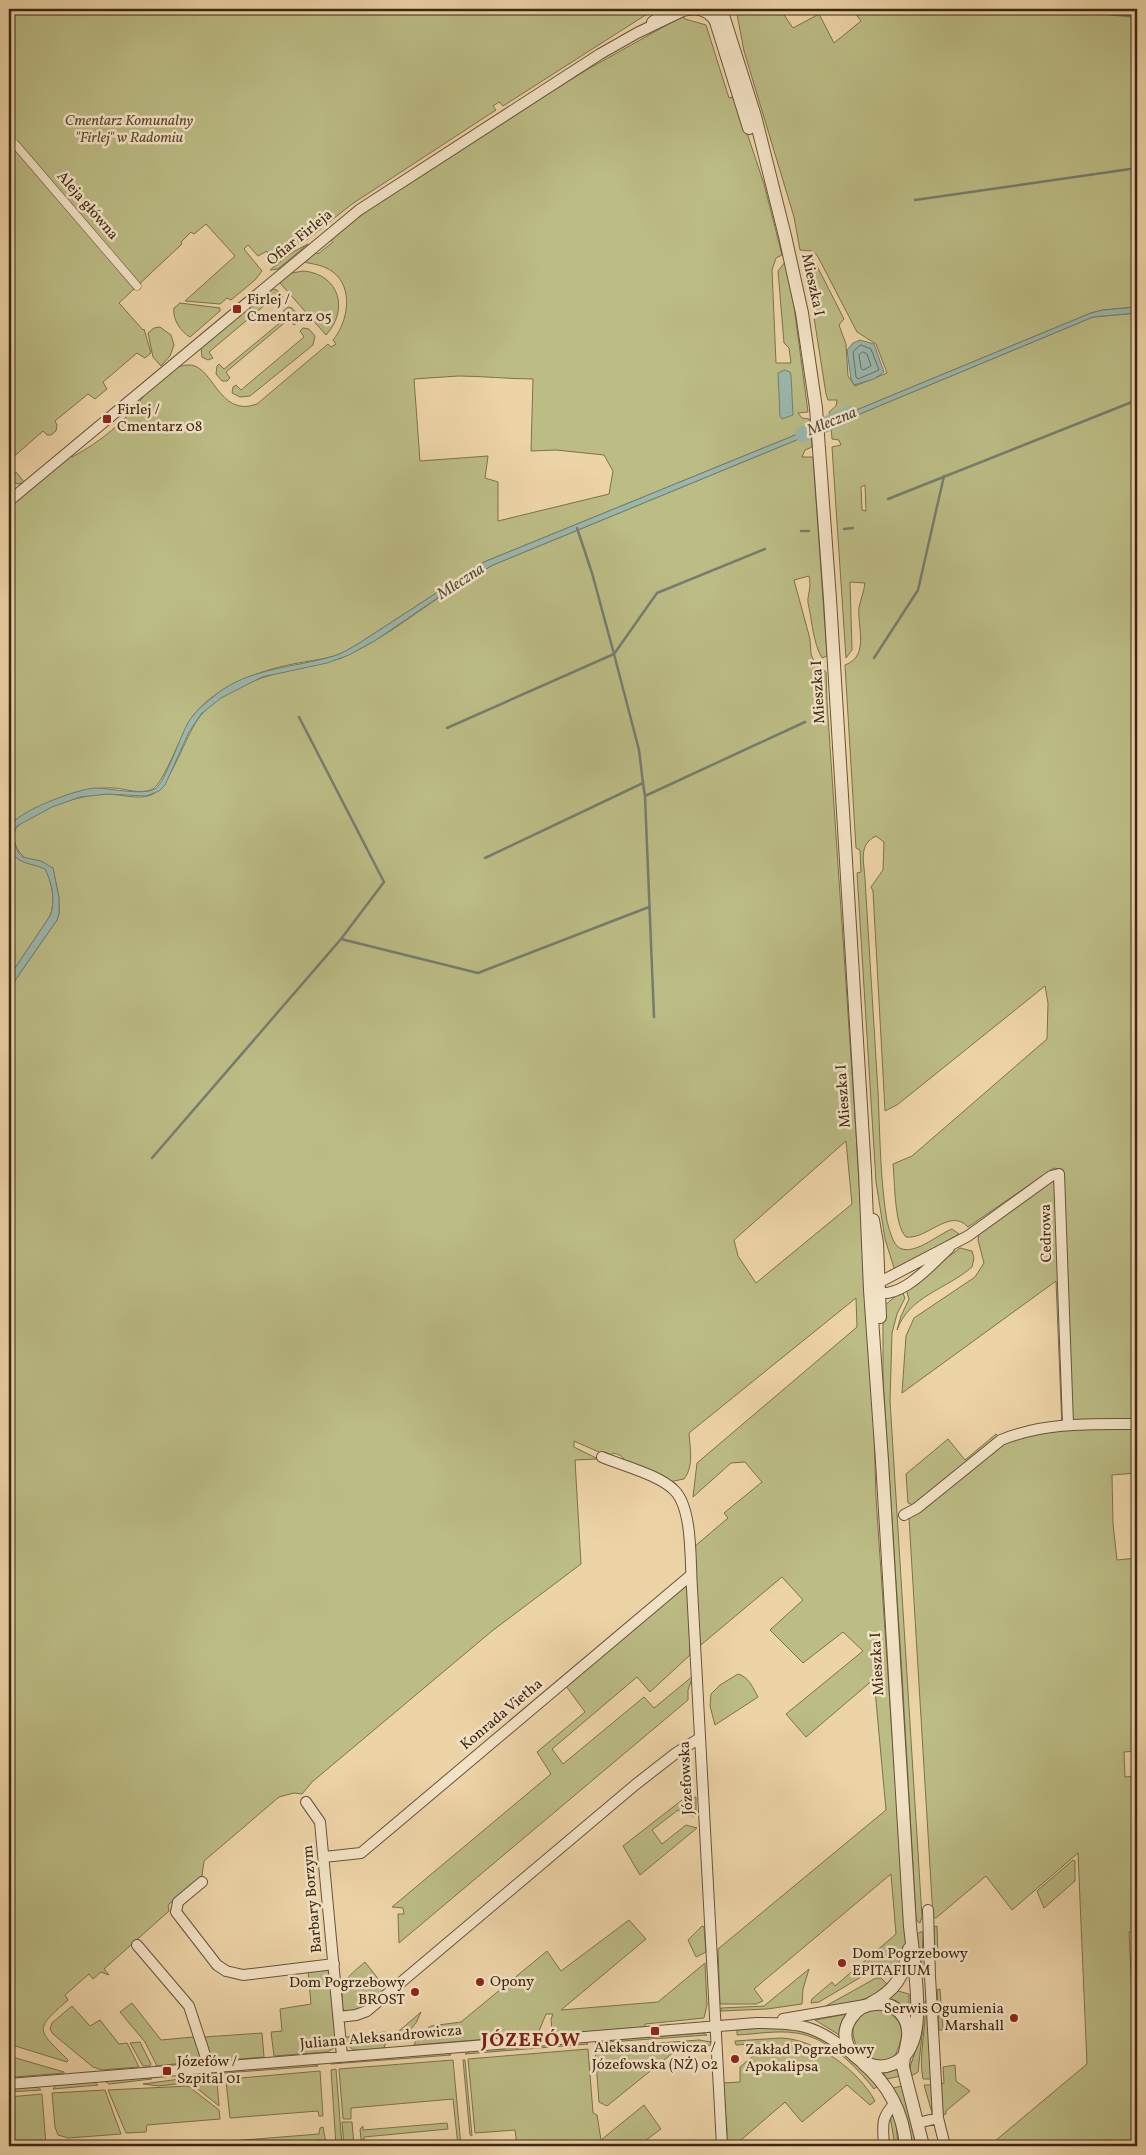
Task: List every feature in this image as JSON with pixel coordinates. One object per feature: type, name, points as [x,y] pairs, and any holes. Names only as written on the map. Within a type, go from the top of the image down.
[{"type":"street","name":"Ofiar Firleja","points":[[637,33],[670,9]]},
{"type":"street","name":"Mieszka I","points":[[712,9],[754,142],[779,213]]},
{"type":"street","name":"Mieszka I","points":[[721,9],[755,116],[779,213],[802,313],[816,408],[865,1172],[882,1355],[878,1400],[910,1926]]},
{"type":"street","name":"Ofiar Firleja","points":[[9,501],[359,210],[600,54],[637,33],[685,10],[701,10],[710,14],[717,23]]},
{"type":"street","name":"Aleja główna","points":[[15,144],[138,286]]},
{"type":"street","name":"Mieszka I","points":[[865,1172],[877,1243],[878,1267],[876,1289]]},
{"type":"street","name":"Cedrowa","points":[[949,1248],[902,1288],[887,1294],[876,1289],[891,1277],[949,1248],[1051,1176],[1059,1174],[1068,1424]]},
{"type":"street","points":[[878,1267],[881,1272],[891,1277]]},
{"type":"street","points":[[904,1515],[917,1508],[1000,1440],[1031,1430],[1068,1424],[1137,1424]]},
{"type":"street","name":"Józefowska","points":[[602,1457],[668,1485],[679,1496],[685,1509],[691,1575],[722,2146]]},
{"type":"street","name":"Konrada Vietha","points":[[324,1858],[361,1853],[691,1575]]},
{"type":"street","points":[[339,2017],[356,2015],[367,2011],[635,1785],[676,1753],[700,1738]]},
{"type":"street","name":"Barbary Borzym","points":[[306,1802],[320,1822],[342,2056]]},
{"type":"street","points":[[202,1882],[178,1902],[176,1912],[217,1965],[226,1972],[243,1975],[334,1964]]},
{"type":"street","points":[[928,1910],[938,2118],[945,2146]]},
{"type":"street","points":[[910,1926],[928,1925]]},
{"type":"street","points":[[906,2146],[904,2127],[895,2103],[884,2084],[857,2058],[849,2046],[846,2031],[854,2013],[879,1998],[896,1984],[907,1957],[910,1926]]},
{"type":"street","points":[[857,2058],[867,2064],[886,2066],[896,2064],[913,2042],[916,2030],[916,1986],[910,1926]]},
{"type":"street","points":[[137,1945],[185,2000],[192,2011],[209,2067]]},
{"type":"street","points":[[866,2005],[888,2004],[902,2014],[907,2024],[908,2034],[904,2055],[905,2076],[923,2146]]},
{"type":"street","name":"Juliana Aleksandrowicza","points":[[9,2084],[756,2023],[866,2005]]},
{"type":"street","name":"Juliana Aleksandrowicza","points":[[756,2023],[797,2024],[809,2027],[825,2034],[857,2058]]},
{"type":"street","points":[[884,2146],[882,2123],[885,2114],[895,2103]]},
{"type":"street","points":[[918,2123],[938,2118]]},
{"type":"green space","name":"Cmentarz Komunalny \"Firlej\" w Radomiu","points":[[9,9],[655,9],[503,106],[499,102],[493,106],[496,110],[352,204],[308,239],[289,249],[270,264],[267,251],[258,256],[248,245],[244,249],[262,271],[255,280],[231,300],[227,298],[220,304],[185,301],[235,256],[206,224],[194,234],[191,232],[181,242],[182,244],[119,303],[144,329],[151,353],[145,358],[137,353],[103,382],[107,389],[95,399],[88,394],[55,421],[57,425],[56,431],[51,435],[47,435],[43,431],[10,460],[13,466],[9,469]]},
{"type":"green space","points":[[736,9],[780,9],[793,28],[819,14],[834,43],[861,21],[852,9],[1137,9],[1137,307],[1091,313],[830,421],[829,412],[836,406],[837,400],[828,400],[826,394],[807,273],[801,257],[811,258],[815,262],[844,319],[839,325],[846,344],[848,376],[855,386],[887,373],[876,344],[857,332],[817,255],[812,251],[800,250],[794,217],[744,51]]},
{"type":"green space","points":[[683,16],[685,19],[706,25],[729,98],[732,97],[739,109],[764,184],[782,255],[776,258],[772,270],[776,363],[791,363],[789,348],[784,343],[778,271],[785,262],[794,306],[808,412],[798,413],[802,418],[809,419],[810,429],[484,562],[358,644],[341,653],[324,659],[280,667],[240,680],[216,694],[196,712],[185,730],[162,778],[151,790],[137,791],[102,788],[81,791],[51,801],[21,817],[14,821],[9,830],[9,506],[70,455],[72,457],[111,431],[136,406],[143,397],[142,395],[163,377],[181,366],[196,366],[233,404],[244,407],[257,404],[328,344],[331,347],[336,344],[333,340],[345,315],[346,296],[344,287],[340,279],[330,270],[303,262],[314,251],[318,254],[333,242],[330,239],[380,201],[588,69]],"holes":[[[458,376],[533,379],[531,451],[556,450],[604,455],[613,471],[609,494],[498,521],[498,482],[485,478],[488,456],[420,461],[414,379]]]},
{"type":"green space","points":[[308,244],[278,269],[270,270],[291,253]]},
{"type":"green space","points":[[304,271],[326,279],[333,286],[337,295],[339,305],[337,315],[326,335],[280,283],[291,273]]},
{"type":"green space","points":[[277,290],[283,297],[277,304],[272,299],[209,352],[213,358],[208,360],[202,357],[201,348],[268,291]]},
{"type":"green space","points":[[180,303],[220,308],[220,311],[190,337],[180,329],[174,316],[174,308]]},
{"type":"green space","points":[[288,307],[292,308],[299,316],[298,322],[294,325],[289,319],[226,372],[230,378],[227,381],[222,381],[216,374],[217,366],[219,364],[224,369],[287,317],[283,311]]},
{"type":"green space","points":[[1137,313],[1137,1473],[1112,1475],[1113,1524],[1117,1560],[1137,1558],[1137,1751],[1124,1752],[1125,1777],[1137,1776],[1137,1932],[1129,1932],[1132,1994],[1137,1994],[1137,2073],[1135,2073],[1137,2146],[989,2146],[1087,2064],[1078,1853],[1012,1910],[986,1876],[936,1918],[933,1917],[909,1518],[1005,1442],[1062,1428],[1056,1281],[902,1393],[906,1336],[914,1318],[975,1277],[984,1263],[978,1240],[979,1234],[1053,1181],[1058,1185],[1064,1182],[1059,1169],[1054,1168],[968,1227],[961,1222],[946,1222],[914,1237],[906,1237],[899,1223],[897,1213],[893,1164],[912,1156],[1047,1039],[1048,1003],[1045,986],[897,1105],[885,1111],[873,891],[871,887],[883,870],[884,842],[876,836],[870,840],[864,849],[863,860],[882,1173],[887,1221],[894,1241],[897,1246],[903,1249],[917,1248],[952,1229],[959,1234],[895,1271],[885,1239],[876,1182],[857,873],[861,872],[860,850],[856,848],[845,665],[853,661],[860,648],[859,607],[865,583],[850,582],[852,650],[846,658],[832,447],[841,445],[839,440],[832,439],[831,426],[1093,317]],"holes":[[[865,485],[866,511],[862,510],[861,487]]]},
{"type":"green space","points":[[160,327],[171,335],[174,345],[170,356],[161,366],[153,357],[148,333],[154,328]]},
{"type":"green space","points":[[303,328],[309,329],[315,336],[313,345],[250,396],[240,397],[232,393],[233,387],[236,385],[241,390],[304,337],[300,331]]},
{"type":"green space","points":[[811,434],[812,447],[805,450],[802,457],[813,457],[827,656],[822,658],[815,638],[808,603],[809,576],[794,580],[810,639],[811,654],[813,659],[826,672],[856,1132],[874,1431],[876,1498],[906,1941],[905,1957],[897,1978],[888,1971],[859,1966],[896,1934],[891,1874],[754,1989],[763,2001],[756,2004],[720,2004],[718,1949],[886,1810],[874,1679],[806,1737],[786,1714],[863,1651],[843,1632],[803,1663],[770,1630],[803,1600],[782,1577],[696,1649],[694,1547],[728,1518],[724,1513],[762,1482],[745,1462],[731,1463],[693,1497],[697,1463],[857,1327],[856,1298],[689,1433],[690,1463],[684,1479],[669,1482],[625,1461],[618,1455],[613,1453],[610,1457],[574,1441],[574,1447],[604,1462],[597,1459],[575,1460],[581,1564],[492,1631],[312,1782],[302,1794],[294,1793],[279,1797],[204,1861],[202,1876],[168,1905],[169,1911],[104,1969],[109,1975],[101,1972],[93,1979],[89,1974],[65,1995],[68,2000],[49,2018],[43,2029],[45,2035],[68,2060],[67,2062],[9,2044],[9,989],[57,920],[59,914],[59,898],[53,868],[31,861],[21,854],[17,849],[13,832],[30,817],[69,800],[106,794],[135,797],[151,795],[165,782],[195,724],[214,702],[230,692],[265,677],[339,659],[353,653],[393,629],[450,590],[493,565]],"holes":[[[846,1141],[852,1204],[756,1283],[738,1256],[734,1240]]]},
{"type":"green space","points":[[16,472],[23,483],[17,484],[9,478]]},
{"type":"green space","points":[[9,839],[11,848],[17,858],[45,868],[50,879],[53,905],[50,916],[9,977]]},
{"type":"green space","points":[[960,1248],[972,1251],[974,1258],[972,1267],[919,1301],[903,1318],[897,1330],[909,1299],[906,1289]]},
{"type":"green space","points":[[902,1291],[905,1298],[897,1314],[892,1333],[890,1401],[922,1917],[920,1923],[916,1917],[883,1379],[883,1316],[885,1305]]},
{"type":"green space","points":[[996,1434],[999,1437],[913,1505],[908,1503],[906,1474],[948,1439],[965,1460]]},
{"type":"green space","points":[[685,1586],[688,1587],[690,1655],[650,1692],[637,1677],[552,1749],[563,1764],[644,1697],[654,1708],[693,1676],[688,1690],[688,1700],[399,1943],[398,1914],[404,1914],[403,1908],[392,1907],[551,1774],[537,1752],[585,1712],[566,1686]]},
{"type":"green space","points":[[738,1674],[748,1680],[758,1697],[715,1725],[710,1706],[711,1694],[720,1685]]},
{"type":"green space","points":[[696,1797],[696,1816],[685,1815],[678,1810],[652,1830],[662,1844],[686,1825],[697,1828],[640,1875],[623,1846],[682,1800]]},
{"type":"green space","points":[[1073,1860],[1075,1861],[1075,1881],[1044,1908],[1037,1891]]},
{"type":"green space","points":[[629,1920],[646,1939],[561,2010],[658,2002],[705,1963],[707,2005],[704,2018],[645,2024],[645,2027],[558,2034],[552,2030],[551,2019],[553,2014],[546,2014],[539,2031],[526,2036],[414,2045],[419,2034],[431,2026],[461,2022],[547,1951],[561,1971]]},
{"type":"green space","points":[[702,1926],[704,1927],[706,1952],[696,1957],[688,1940]]},
{"type":"green space","points":[[937,1926],[938,1957],[933,1957],[934,1927]]},
{"type":"green space","points":[[923,1932],[921,1983],[917,1935]]},
{"type":"green space","points":[[365,1962],[387,1990],[364,2009],[346,2012],[342,2005],[343,1988],[351,1975]]},
{"type":"green space","points":[[856,1968],[871,1971],[819,2002],[811,2003],[812,1999],[832,1982],[835,1986]]},
{"type":"green space","points":[[809,1969],[803,1989],[802,2004],[767,2009],[721,2011],[721,2008],[764,2006]]},
{"type":"green space","points":[[308,1971],[329,1971],[334,2027],[336,2027],[336,2047],[327,2052],[274,2056],[271,2032],[282,2031],[280,2009],[311,2004]]},
{"type":"green space","points":[[876,1978],[881,1978],[889,1986],[865,1999],[824,2007]]},
{"type":"green space","points":[[940,1989],[943,2030],[939,2030],[937,1990]]},
{"type":"green space","points":[[898,1991],[909,1994],[909,2014],[890,1999]]},
{"type":"green space","points":[[922,1999],[923,2026],[918,2072],[911,2076],[910,2067],[919,2040]]},
{"type":"green space","points":[[925,2001],[928,2001],[932,2079],[923,2079],[922,2070]]},
{"type":"green space","points":[[132,2003],[161,2040],[194,2037],[202,2058],[200,2061],[157,2066],[145,2042],[120,2012]]},
{"type":"green space","points":[[72,2006],[90,2026],[100,2020],[119,2044],[127,2043],[139,2067],[102,2070],[93,2067],[53,2034],[50,2029],[52,2023]]},
{"type":"green space","points":[[883,2009],[896,2018],[901,2030],[901,2036],[898,2050],[894,2057],[879,2061],[870,2059],[857,2047],[853,2030],[855,2022],[860,2015],[870,2010]]},
{"type":"green space","points":[[421,2012],[416,2023],[400,2041],[399,2031]]},
{"type":"green space","points":[[847,2014],[841,2036],[815,2020]]},
{"type":"green space","points":[[784,2026],[799,2029],[825,2040],[847,2055],[879,2085],[874,2089],[850,2062],[830,2046],[808,2036],[782,2032],[737,2035],[737,2030]]},
{"type":"green space","points":[[385,2032],[386,2041],[384,2048],[355,2050],[350,2048],[345,2038],[347,2037]]},
{"type":"green space","points":[[262,2033],[264,2057],[216,2061],[210,2059],[204,2037]]},
{"type":"green space","points":[[703,2033],[707,2035],[595,2043],[597,2041]]},
{"type":"green space","points":[[781,2038],[808,2044],[822,2050],[847,2068],[868,2090],[875,2101],[870,2105],[847,2085],[802,2122],[785,2102],[734,2146],[726,2146],[727,2130],[723,2083],[740,2082],[740,2067],[758,2052],[752,2051],[751,2044],[736,2045],[735,2041]]},
{"type":"green space","points":[[699,2040],[711,2042],[712,2044],[697,2051],[675,2051],[607,2106],[599,2102],[595,2048]]},
{"type":"green space","points":[[140,2042],[151,2064],[150,2066],[143,2066],[130,2043]]},
{"type":"green space","points":[[585,2042],[588,2044],[465,2054],[471,2051]]},
{"type":"green space","points":[[588,2049],[593,2113],[597,2115],[601,2140],[644,2105],[661,2129],[638,2146],[517,2146],[515,2130],[475,2133],[468,2059]]},
{"type":"green space","points":[[447,2053],[451,2055],[331,2064],[334,2062]]},
{"type":"green space","points":[[9,2056],[64,2072],[64,2073],[9,2076]]},
{"type":"green space","points":[[453,2060],[461,2146],[458,2146],[453,2099],[351,2108],[351,2119],[343,2119],[339,2069]]},
{"type":"green space","points":[[463,2060],[465,2060],[472,2136],[470,2135]]},
{"type":"green space","points":[[314,2064],[318,2066],[211,2074],[214,2072]]},
{"type":"green space","points":[[955,2065],[956,2081],[970,2091],[946,2111],[946,2114],[942,2115],[940,2084],[944,2083],[943,2067]]},
{"type":"green space","points":[[897,2068],[900,2076],[887,2079],[883,2072]]},
{"type":"green space","points":[[336,2069],[342,2146],[336,2146],[331,2070]]},
{"type":"green space","points":[[320,2071],[323,2116],[319,2116],[318,2111],[230,2118],[226,2081],[229,2079]]},
{"type":"green space","points":[[151,2077],[152,2079],[109,2084],[105,2081]]},
{"type":"green space","points":[[180,2079],[185,2083],[159,2086],[143,2084]]},
{"type":"green space","points":[[93,2081],[98,2085],[53,2089],[56,2085]]},
{"type":"green space","points":[[217,2082],[219,2106],[193,2085]]},
{"type":"green space","points":[[924,2085],[933,2085],[932,2113]]},
{"type":"green space","points":[[188,2086],[219,2110],[220,2119],[147,2125],[146,2132],[126,2133],[108,2090]]},
{"type":"green space","points":[[902,2086],[918,2146],[911,2146],[902,2106],[893,2088]]},
{"type":"green space","points":[[37,2087],[41,2090],[9,2092],[9,2088]]},
{"type":"green space","points":[[105,2090],[121,2134],[68,2138],[58,2135],[55,2127],[52,2093]]},
{"type":"green space","points":[[42,2094],[46,2146],[9,2146],[9,2097]]},
{"type":"green space","points":[[890,2116],[894,2117],[896,2122],[898,2146],[895,2146]]},
{"type":"green space","points":[[342,2122],[352,2122],[354,2146],[344,2146]]},
{"type":"green space","points":[[447,2123],[448,2129],[364,2137],[364,2141],[361,2139],[360,2129],[363,2126],[363,2130]]},
{"type":"green space","points":[[323,2127],[326,2143],[324,2146],[321,2146],[320,2140],[231,2146],[231,2141],[319,2134],[320,2128]]},
{"type":"green space","points":[[222,2142],[223,2146],[172,2146]]},
{"type":"water","points":[[1137,307],[1137,313],[1093,317],[831,426],[830,421],[1091,313]]},
{"type":"water","points":[[860,340],[874,344],[884,372],[874,379],[854,385],[851,379],[847,350],[853,343]]},
{"type":"water","points":[[785,370],[790,372],[791,375],[793,415],[782,419],[780,416],[778,373]]},
{"type":"water","points":[[810,429],[811,434],[493,565],[446,592],[376,640],[349,655],[327,663],[262,677],[221,698],[201,714],[189,732],[165,785],[159,791],[146,796],[108,794],[80,797],[52,807],[17,826],[14,842],[22,857],[41,861],[53,868],[59,898],[59,914],[57,920],[9,989],[9,977],[50,916],[53,905],[50,880],[45,869],[19,860],[10,845],[9,829],[23,814],[48,802],[87,789],[142,792],[155,789],[168,768],[189,721],[203,705],[226,687],[255,674],[319,660],[341,653],[358,644],[484,562]]},
{"type":"waterway","points":[[1061,9],[1137,17]]},
{"type":"waterway","points":[[915,200],[1137,168]]},
{"type":"waterway","points":[[888,499],[1137,400]]},
{"type":"waterway","name":"Mleczna","points":[[803,434],[850,414]]},
{"type":"waterway","points":[[874,658],[918,590],[944,476]]},
{"type":"waterway","points":[[577,528],[592,573],[614,654]]},
{"type":"waterway","points":[[844,529],[853,528]]},
{"type":"waterway","points":[[801,531],[809,531]]},
{"type":"waterway","points":[[614,654],[657,593],[765,549]]},
{"type":"waterway","points":[[447,728],[614,654],[639,750],[643,783]]},
{"type":"waterway","points":[[152,1158],[341,939],[384,882],[299,717]]},
{"type":"waterway","points":[[654,1017],[645,796],[805,722]]},
{"type":"waterway","points":[[485,858],[643,783],[645,796]]},
{"type":"waterway","points":[[341,939],[478,973],[649,907]]},
{"type":"place","name":"Firlej / Cmentarz 05","points":[[237,309]]},
{"type":"place","name":"Firlej / Cmentarz 08","points":[[107,419]]},
{"type":"place","name":"Dom Pogrzebowy EPITAFIUM","points":[[842,1963]]},
{"type":"place","name":"Opony","points":[[480,1982]]},
{"type":"place","name":"Dom Pogrzebowy BROST","points":[[415,1992]]},
{"type":"place","name":"Serwis Ogumienia Marshall","points":[[1014,2018]]},
{"type":"place","name":"Aleksandrowicza / Józefowska (NŻ) 02","points":[[655,2031]]},
{"type":"place","name":"Zakład Pogrzebowy Apokalipsa","points":[[735,2059]]},
{"type":"place","name":"Józefów / Szpital 01","points":[[167,2071]]},
{"type":"district","name":"JÓZEFÓW","points":[[531,2041]]}]
